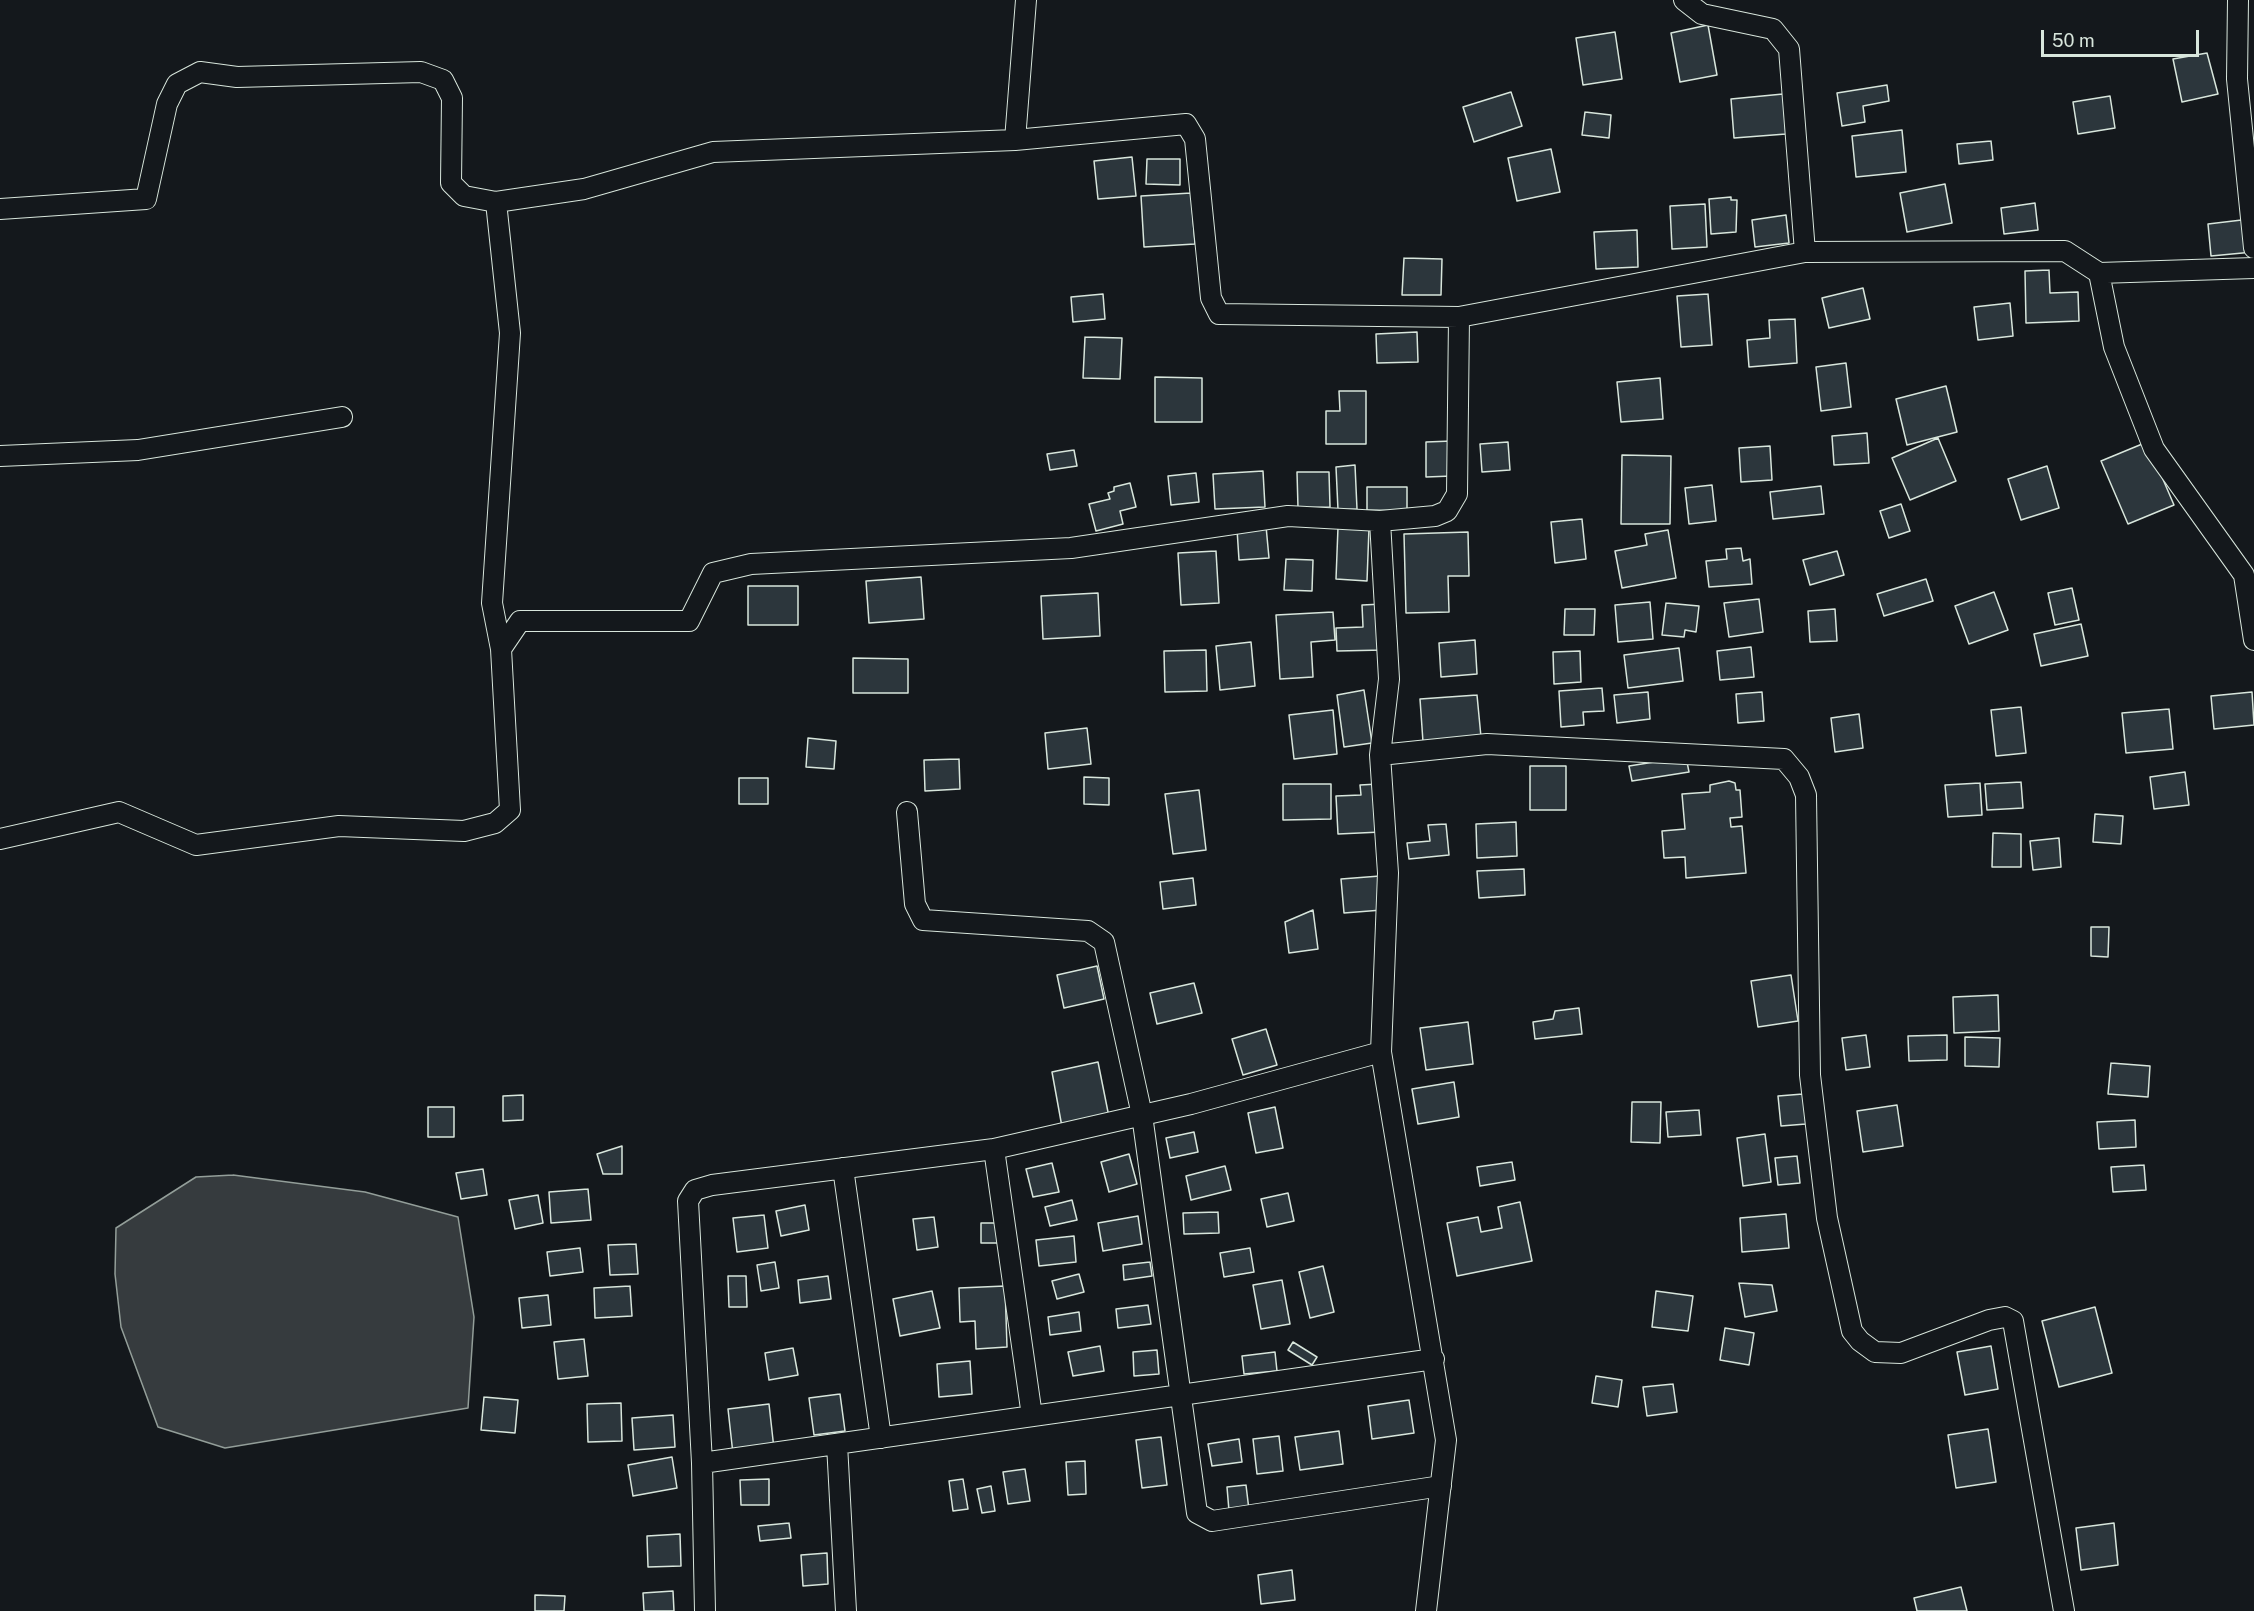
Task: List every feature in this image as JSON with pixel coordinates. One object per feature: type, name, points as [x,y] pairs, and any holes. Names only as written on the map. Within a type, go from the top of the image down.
[{"type":"street","points":[[1015,140],[1026,0]]},
{"type":"street","points":[[1684,0],[1702,14],[1773,29],[1789,49],[1805,252]]},
{"type":"street","points":[[2238,0],[2237,79],[2254,248]]},
{"type":"street","points":[[0,208],[146,200],[167,104],[177,84],[200,72],[237,77],[421,72],[443,80],[453,98],[451,183],[464,196],[496,202],[584,189],[713,152],[1015,140],[1186,124],[1195,139],[1210,298],[1219,314],[1459,317],[1805,252],[2065,251],[2099,273],[2254,268]]},
{"type":"street","points":[[0,839],[119,812],[196,845],[339,826],[464,831],[495,823],[510,810],[501,649],[492,603],[510,333],[496,202]]},
{"type":"street","points":[[2099,273],[2114,347],[2154,449],[2244,575],[2254,640]]},
{"type":"street","points":[[501,649],[520,621],[688,621],[713,573],[751,564],[1071,548],[1288,516],[1380,521],[1435,516],[1447,511],[1457,494],[1459,317]]},
{"type":"street","points":[[0,456],[138,450],[342,417]]},
{"type":"street","points":[[1380,521],[1389,679],[1380,755],[1388,873],[1381,1052],[1446,1440],[1426,1611]]},
{"type":"street","points":[[1380,755],[1487,744],[1784,759],[1799,777],[1806,795],[1810,1075],[1827,1218],[1852,1331],[1860,1341],[1875,1352],[1901,1353],[1989,1320],[2005,1317],[2013,1321],[2064,1611]]},
{"type":"street","points":[[907,812],[915,904],[923,920],[1088,931],[1104,942],[1142,1115],[1197,1513],[1212,1521],[1441,1486]]},
{"type":"street","points":[[705,1611],[702,1463],[688,1201],[695,1190],[712,1185],[994,1149],[1142,1115],[1381,1052]]},
{"type":"street","points":[[994,1149],[1032,1416]]},
{"type":"street","points":[[843,1168],[881,1438]]},
{"type":"street","points":[[702,1463],[1434,1359]]},
{"type":"street","points":[[837,1444],[846,1611]]},
{"type":"shaded area","points":[[233,1175],[365,1192],[458,1217],[474,1317],[468,1408],[225,1448],[158,1427],[121,1327],[115,1274],[116,1228],[196,1177]]},
{"type":"building","points":[[1708,25],[1717,75],[1680,82],[1671,33]]},
{"type":"building","points":[[1615,32],[1622,79],[1583,85],[1576,38]]},
{"type":"building","points":[[2207,53],[2218,94],[2182,102],[2173,59]]},
{"type":"building","points":[[1887,85],[1889,101],[1863,106],[1865,122],[1842,126],[1837,93]]},
{"type":"building","points":[[1511,92],[1522,126],[1474,142],[1463,107]]},
{"type":"building","points":[[1783,94],[1786,134],[1734,138],[1731,99]]},
{"type":"building","points":[[2110,96],[2115,128],[2078,134],[2073,102]]},
{"type":"building","points":[[1585,112],[1611,115],[1609,138],[1582,135]]},
{"type":"building","points":[[1902,130],[1906,172],[1856,177],[1852,136]]},
{"type":"building","points":[[1991,141],[1993,160],[1959,164],[1957,144]]},
{"type":"building","points":[[1551,149],[1560,192],[1517,201],[1508,158]]},
{"type":"building","points":[[1132,157],[1136,196],[1098,199],[1094,161]]},
{"type":"building","points":[[1147,159],[1180,159],[1180,185],[1146,184]]},
{"type":"building","points":[[1945,184],[1952,223],[1907,232],[1900,193]]},
{"type":"building","points":[[1191,193],[1195,244],[1144,247],[1141,196]]},
{"type":"building","points":[[1731,197],[1731,200],[1737,200],[1736,232],[1711,234],[1709,199]]},
{"type":"building","points":[[2035,203],[2038,230],[2004,234],[2001,208]]},
{"type":"building","points":[[1705,204],[1707,247],[1672,249],[1670,206]]},
{"type":"building","points":[[1786,215],[1789,243],[1755,247],[1752,220]]},
{"type":"building","points":[[2250,219],[2253,252],[2211,256],[2208,224]]},
{"type":"building","points":[[1637,230],[1638,267],[1596,269],[1594,232]]},
{"type":"building","points":[[1404,258],[1442,259],[1441,295],[1402,295]]},
{"type":"building","points":[[2049,270],[2050,293],[2078,292],[2079,321],[2026,323],[2025,271]]},
{"type":"building","points":[[1863,288],[1870,319],[1829,328],[1822,298]]},
{"type":"building","points":[[1103,294],[1105,319],[1073,322],[1071,297]]},
{"type":"building","points":[[1708,294],[1712,345],[1681,347],[1677,296]]},
{"type":"building","points":[[2010,303],[2013,336],[1978,340],[1974,307]]},
{"type":"building","points":[[1795,319],[1797,363],[1749,367],[1747,340],[1770,338],[1769,320]]},
{"type":"building","points":[[1417,332],[1418,362],[1377,363],[1376,334]]},
{"type":"building","points":[[1085,337],[1122,338],[1120,379],[1083,378]]},
{"type":"building","points":[[1846,363],[1851,407],[1821,411],[1816,367]]},
{"type":"building","points":[[1155,377],[1202,378],[1202,422],[1155,422]]},
{"type":"building","points":[[1660,378],[1663,419],[1621,422],[1617,382]]},
{"type":"building","points":[[1946,386],[1957,432],[1907,445],[1896,399]]},
{"type":"building","points":[[1339,391],[1366,391],[1366,444],[1326,444],[1326,411],[1340,411]]},
{"type":"building","points":[[1867,433],[1869,463],[1834,465],[1832,436]]},
{"type":"building","points":[[1938,438],[1956,481],[1910,500],[1892,458]]},
{"type":"building","points":[[1452,441],[1452,476],[1426,477],[1426,442]]},
{"type":"building","points":[[1508,442],[1510,470],[1482,472],[1480,444]]},
{"type":"building","points":[[2147,442],[2174,505],[2128,524],[2101,461]]},
{"type":"building","points":[[1770,446],[1772,480],[1741,482],[1739,448]]},
{"type":"building","points":[[1074,450],[1077,466],[1050,470],[1047,454]]},
{"type":"building","points":[[1622,455],[1671,456],[1670,524],[1621,524]]},
{"type":"building","points":[[1355,465],[1357,509],[1338,510],[1336,467]]},
{"type":"building","points":[[2047,466],[2059,508],[2021,520],[2008,479]]},
{"type":"building","points":[[1263,471],[1265,507],[1215,509],[1213,474]]},
{"type":"building","points":[[1297,472],[1329,472],[1330,507],[1298,508]]},
{"type":"building","points":[[1196,473],[1199,502],[1171,505],[1168,476]]},
{"type":"building","points":[[1130,483],[1136,507],[1120,511],[1123,524],[1096,531],[1089,504],[1110,499],[1108,493],[1114,491],[1114,487]]},
{"type":"building","points":[[1712,485],[1716,521],[1689,524],[1685,488]]},
{"type":"building","points":[[1821,486],[1824,514],[1773,519],[1770,492]]},
{"type":"building","points":[[1367,487],[1407,487],[1407,511],[1367,510]]},
{"type":"building","points":[[1901,504],[1910,531],[1889,538],[1880,511]]},
{"type":"building","points":[[1582,519],[1586,559],[1555,563],[1551,522]]},
{"type":"building","points":[[1266,526],[1269,558],[1239,560],[1237,529]]},
{"type":"building","points":[[1338,527],[1369,528],[1367,581],[1336,579]]},
{"type":"building","points":[[1668,530],[1676,578],[1622,588],[1615,551],[1647,545],[1645,534]]},
{"type":"building","points":[[1468,532],[1469,576],[1448,576],[1449,612],[1406,613],[1404,534]]},
{"type":"building","points":[[1741,548],[1743,561],[1750,559],[1752,584],[1709,587],[1706,561],[1727,559],[1726,549]]},
{"type":"building","points":[[1216,551],[1219,603],[1181,605],[1178,553]]},
{"type":"building","points":[[1837,551],[1844,575],[1810,585],[1803,560]]},
{"type":"building","points":[[1286,559],[1313,560],[1312,591],[1284,590]]},
{"type":"building","points":[[921,577],[924,619],[869,623],[866,581]]},
{"type":"building","points":[[1926,579],[1933,601],[1884,616],[1877,594]]},
{"type":"building","points":[[748,586],[798,586],[798,625],[748,625]]},
{"type":"building","points":[[2072,588],[2079,620],[2055,625],[2048,593]]},
{"type":"building","points":[[1994,592],[2008,630],[1969,644],[1955,606]]},
{"type":"building","points":[[1098,593],[1100,636],[1043,639],[1041,596]]},
{"type":"building","points":[[1759,599],[1763,632],[1729,637],[1724,603]]},
{"type":"building","points":[[1650,602],[1653,639],[1618,642],[1615,605]]},
{"type":"building","points":[[1666,603],[1699,606],[1696,632],[1685,630],[1684,637],[1662,635]]},
{"type":"building","points":[[1383,604],[1384,650],[1337,651],[1336,628],[1363,627],[1362,605]]},
{"type":"building","points":[[1565,609],[1595,609],[1594,635],[1564,635]]},
{"type":"building","points":[[1835,609],[1837,641],[1810,642],[1808,611]]},
{"type":"building","points":[[1333,612],[1335,640],[1311,642],[1313,677],[1280,679],[1276,615]]},
{"type":"building","points":[[2081,624],[2088,656],[2041,666],[2034,634]]},
{"type":"building","points":[[1475,640],[1477,674],[1441,677],[1439,643]]},
{"type":"building","points":[[1251,642],[1255,686],[1220,690],[1216,646]]},
{"type":"building","points":[[1751,647],[1754,677],[1720,680],[1717,651]]},
{"type":"building","points":[[1679,648],[1683,681],[1628,688],[1624,655]]},
{"type":"building","points":[[1206,650],[1207,691],[1165,692],[1164,651]]},
{"type":"building","points":[[1580,651],[1581,682],[1554,684],[1553,652]]},
{"type":"building","points":[[853,658],[908,659],[908,693],[853,693]]},
{"type":"building","points":[[1602,688],[1604,711],[1583,712],[1584,725],[1561,727],[1559,691]]},
{"type":"building","points":[[1364,690],[1372,743],[1344,747],[1337,695]]},
{"type":"building","points":[[1648,692],[1650,719],[1617,723],[1614,695]]},
{"type":"building","points":[[1762,692],[1764,721],[1738,723],[1736,694]]},
{"type":"building","points":[[2252,692],[2254,725],[2214,729],[2211,696]]},
{"type":"building","points":[[1477,695],[1481,737],[1423,742],[1420,699]]},
{"type":"building","points":[[2021,707],[2026,753],[1996,756],[1991,710]]},
{"type":"building","points":[[2169,709],[2173,749],[2126,753],[2122,713]]},
{"type":"building","points":[[1333,710],[1337,754],[1294,759],[1289,715]]},
{"type":"building","points":[[1859,714],[1863,748],[1835,752],[1831,718]]},
{"type":"building","points":[[1087,728],[1091,764],[1048,769],[1045,733]]},
{"type":"building","points":[[808,738],[836,741],[834,769],[806,767]]},
{"type":"building","points":[[1686,757],[1689,772],[1632,781],[1629,766]]},
{"type":"building","points":[[959,759],[960,789],[925,791],[924,760]]},
{"type":"building","points":[[1530,766],[1566,766],[1566,810],[1530,810]]},
{"type":"building","points":[[2185,772],[2189,805],[2154,809],[2150,777]]},
{"type":"building","points":[[1084,777],[1109,778],[1109,805],[1084,804]]},
{"type":"building","points":[[739,778],[768,778],[768,804],[739,804]]},
{"type":"building","points":[[1729,781],[1735,783],[1736,790],[1740,790],[1742,817],[1730,818],[1731,827],[1742,826],[1746,873],[1686,878],[1685,857],[1664,858],[1662,831],[1685,829],[1682,794],[1710,792],[1710,785]]},
{"type":"building","points":[[2021,782],[2023,808],[1987,810],[1985,784]]},
{"type":"building","points":[[1980,783],[1982,815],[1948,817],[1945,785]]},
{"type":"building","points":[[1283,784],[1331,784],[1331,819],[1283,820]]},
{"type":"building","points":[[1378,784],[1381,832],[1338,834],[1336,796],[1361,795],[1360,785]]},
{"type":"building","points":[[1199,790],[1206,850],[1173,854],[1165,794]]},
{"type":"building","points":[[2095,814],[2123,816],[2121,844],[2093,842]]},
{"type":"building","points":[[1516,822],[1517,856],[1477,858],[1476,824]]},
{"type":"building","points":[[1446,824],[1449,855],[1409,859],[1407,843],[1430,841],[1428,825]]},
{"type":"building","points":[[1993,833],[2021,834],[2021,867],[1992,867]]},
{"type":"building","points":[[2059,838],[2061,867],[2033,870],[2030,841]]},
{"type":"building","points":[[1524,869],[1525,895],[1479,898],[1477,871]]},
{"type":"building","points":[[1380,876],[1382,910],[1344,913],[1341,879]]},
{"type":"building","points":[[1193,878],[1196,905],[1163,909],[1160,882]]},
{"type":"building","points":[[1313,910],[1318,949],[1289,953],[1285,922]]},
{"type":"building","points":[[2091,927],[2109,927],[2108,957],[2091,956]]},
{"type":"building","points":[[1097,966],[1104,999],[1064,1008],[1057,975]]},
{"type":"building","points":[[1791,975],[1798,1021],[1758,1027],[1751,981]]},
{"type":"building","points":[[1194,983],[1202,1013],[1157,1024],[1150,993]]},
{"type":"building","points":[[1998,995],[1999,1031],[1954,1033],[1953,997]]},
{"type":"building","points":[[1579,1008],[1582,1034],[1535,1039],[1533,1022],[1553,1019],[1555,1011]]},
{"type":"building","points":[[1468,1022],[1473,1064],[1426,1070],[1420,1028]]},
{"type":"building","points":[[1266,1029],[1277,1065],[1243,1075],[1232,1039]]},
{"type":"building","points":[[1866,1035],[1870,1067],[1846,1070],[1842,1038]]},
{"type":"building","points":[[1947,1035],[1947,1060],[1909,1061],[1908,1036]]},
{"type":"building","points":[[1965,1037],[2000,1038],[1999,1067],[1965,1066]]},
{"type":"building","points":[[1098,1062],[1109,1117],[1062,1127],[1052,1072]]},
{"type":"building","points":[[2111,1063],[2150,1066],[2148,1097],[2108,1094]]},
{"type":"building","points":[[1454,1082],[1459,1117],[1418,1124],[1412,1089]]},
{"type":"building","points":[[1803,1094],[1806,1124],[1781,1126],[1778,1096]]},
{"type":"building","points":[[523,1095],[523,1120],[503,1121],[503,1096]]},
{"type":"building","points":[[1632,1102],[1661,1102],[1660,1143],[1631,1142]]},
{"type":"building","points":[[1897,1105],[1903,1146],[1863,1152],[1857,1111]]},
{"type":"building","points":[[428,1107],[454,1107],[454,1137],[428,1137]]},
{"type":"building","points":[[1275,1107],[1283,1148],[1256,1153],[1248,1113]]},
{"type":"building","points":[[1699,1110],[1701,1135],[1668,1137],[1666,1112]]},
{"type":"building","points":[[2135,1120],[2136,1147],[2099,1149],[2097,1122]]},
{"type":"building","points":[[1194,1132],[1198,1152],[1170,1158],[1166,1138]]},
{"type":"building","points":[[1765,1134],[1771,1182],[1743,1186],[1737,1138]]},
{"type":"building","points":[[622,1146],[622,1174],[603,1174],[597,1154]]},
{"type":"building","points":[[1129,1154],[1137,1184],[1109,1192],[1101,1162]]},
{"type":"building","points":[[1797,1156],[1800,1183],[1778,1185],[1775,1158]]},
{"type":"building","points":[[1512,1162],[1515,1180],[1480,1186],[1477,1167]]},
{"type":"building","points":[[1052,1163],[1059,1192],[1033,1197],[1026,1169]]},
{"type":"building","points":[[2144,1165],[2146,1190],[2113,1192],[2111,1167]]},
{"type":"building","points":[[1225,1166],[1231,1190],[1191,1200],[1186,1176]]},
{"type":"building","points":[[483,1169],[487,1195],[461,1199],[456,1173]]},
{"type":"building","points":[[588,1189],[591,1220],[551,1223],[549,1192]]},
{"type":"building","points":[[1288,1193],[1294,1221],[1267,1227],[1261,1199]]},
{"type":"building","points":[[538,1195],[543,1223],[515,1229],[509,1200]]},
{"type":"building","points":[[1072,1200],[1077,1220],[1050,1226],[1045,1207]]},
{"type":"building","points":[[1520,1202],[1532,1261],[1457,1276],[1447,1223],[1478,1217],[1481,1232],[1502,1228],[1498,1207]]},
{"type":"building","points":[[805,1205],[809,1230],[781,1236],[776,1211]]},
{"type":"building","points":[[1218,1212],[1219,1233],[1184,1234],[1183,1213]]},
{"type":"building","points":[[1786,1214],[1789,1248],[1742,1252],[1740,1218]]},
{"type":"building","points":[[764,1215],[768,1248],[737,1252],[733,1218]]},
{"type":"building","points":[[1138,1216],[1142,1244],[1103,1251],[1098,1223]]},
{"type":"building","points":[[934,1217],[938,1247],[917,1250],[913,1219]]},
{"type":"building","points":[[981,1223],[998,1223],[998,1243],[981,1243]]},
{"type":"building","points":[[1074,1236],[1076,1262],[1039,1266],[1036,1240]]},
{"type":"building","points":[[636,1244],[638,1274],[610,1275],[608,1245]]},
{"type":"building","points":[[580,1248],[583,1272],[550,1276],[547,1252]]},
{"type":"building","points":[[1250,1248],[1254,1272],[1224,1277],[1220,1253]]},
{"type":"building","points":[[775,1262],[779,1288],[761,1291],[757,1265]]},
{"type":"building","points":[[1150,1262],[1152,1276],[1124,1280],[1123,1265]]},
{"type":"building","points":[[1323,1266],[1334,1312],[1310,1318],[1299,1272]]},
{"type":"building","points":[[1079,1274],[1084,1292],[1057,1299],[1052,1281]]},
{"type":"building","points":[[728,1276],[746,1276],[747,1307],[729,1307]]},
{"type":"building","points":[[828,1276],[831,1299],[800,1303],[798,1280]]},
{"type":"building","points":[[1282,1280],[1290,1324],[1261,1329],[1253,1285]]},
{"type":"building","points":[[1739,1283],[1772,1285],[1777,1311],[1745,1317]]},
{"type":"building","points":[[630,1286],[632,1316],[595,1318],[594,1288]]},
{"type":"building","points":[[1005,1286],[1007,1347],[976,1349],[975,1321],[960,1322],[959,1288]]},
{"type":"building","points":[[932,1291],[940,1328],[900,1336],[893,1299]]},
{"type":"building","points":[[1656,1291],[1693,1296],[1688,1331],[1652,1327]]},
{"type":"building","points":[[548,1295],[551,1325],[522,1328],[519,1298]]},
{"type":"building","points":[[1148,1305],[1151,1324],[1118,1328],[1116,1309]]},
{"type":"building","points":[[2095,1307],[2112,1373],[2059,1387],[2042,1321]]},
{"type":"building","points":[[1079,1312],[1081,1331],[1050,1335],[1048,1317]]},
{"type":"building","points":[[1725,1328],[1754,1333],[1749,1365],[1720,1360]]},
{"type":"building","points":[[584,1339],[588,1376],[558,1379],[554,1342]]},
{"type":"building","points":[[1293,1342],[1317,1357],[1312,1365],[1288,1350]]},
{"type":"building","points":[[1100,1346],[1104,1371],[1073,1376],[1068,1352]]},
{"type":"building","points":[[1991,1346],[1998,1389],[1965,1395],[1957,1352]]},
{"type":"building","points":[[793,1348],[798,1375],[769,1380],[765,1353]]},
{"type":"building","points":[[1157,1350],[1159,1374],[1134,1376],[1133,1352]]},
{"type":"building","points":[[1275,1352],[1277,1371],[1244,1374],[1242,1356]]},
{"type":"building","points":[[970,1361],[972,1394],[939,1397],[937,1364]]},
{"type":"building","points":[[1596,1376],[1622,1380],[1618,1407],[1592,1403]]},
{"type":"building","points":[[1673,1384],[1677,1412],[1647,1416],[1643,1387]]},
{"type":"building","points":[[840,1394],[845,1431],[814,1435],[809,1398]]},
{"type":"building","points":[[484,1397],[518,1400],[515,1433],[481,1430]]},
{"type":"building","points":[[1409,1400],[1414,1433],[1372,1439],[1368,1406]]},
{"type":"building","points":[[621,1403],[622,1441],[588,1442],[587,1404]]},
{"type":"building","points":[[769,1404],[774,1449],[733,1454],[728,1409]]},
{"type":"building","points":[[673,1415],[675,1447],[634,1450],[632,1418]]},
{"type":"building","points":[[1988,1429],[1996,1482],[1956,1488],[1948,1435]]},
{"type":"building","points":[[1339,1431],[1343,1464],[1300,1470],[1295,1437]]},
{"type":"building","points":[[1279,1436],[1283,1471],[1257,1474],[1253,1439]]},
{"type":"building","points":[[1161,1437],[1167,1485],[1142,1488],[1136,1440]]},
{"type":"building","points":[[1239,1439],[1242,1462],[1212,1466],[1208,1444]]},
{"type":"building","points":[[672,1457],[677,1488],[633,1496],[628,1465]]},
{"type":"building","points":[[1085,1461],[1086,1494],[1068,1495],[1066,1462]]},
{"type":"building","points":[[1025,1469],[1030,1501],[1008,1504],[1003,1472]]},
{"type":"building","points":[[769,1479],[769,1505],[741,1505],[740,1480]]},
{"type":"building","points":[[963,1479],[968,1509],[953,1511],[949,1481]]},
{"type":"building","points":[[1246,1485],[1249,1510],[1229,1511],[1227,1487]]},
{"type":"building","points":[[991,1486],[995,1511],[982,1513],[977,1489]]},
{"type":"building","points":[[789,1523],[791,1538],[760,1541],[758,1526]]},
{"type":"building","points":[[2114,1523],[2118,1565],[2081,1570],[2076,1528]]},
{"type":"building","points":[[680,1534],[681,1566],[648,1567],[647,1536]]},
{"type":"building","points":[[827,1553],[828,1584],[803,1586],[801,1555]]},
{"type":"building","points":[[1292,1570],[1295,1600],[1261,1604],[1258,1575]]},
{"type":"building","points":[[1961,1587],[1967,1611],[1917,1611],[1914,1598]]},
{"type":"building","points":[[673,1591],[674,1611],[644,1611],[643,1593]]},
{"type":"building","points":[[535,1595],[565,1596],[564,1611],[535,1611]]}]
